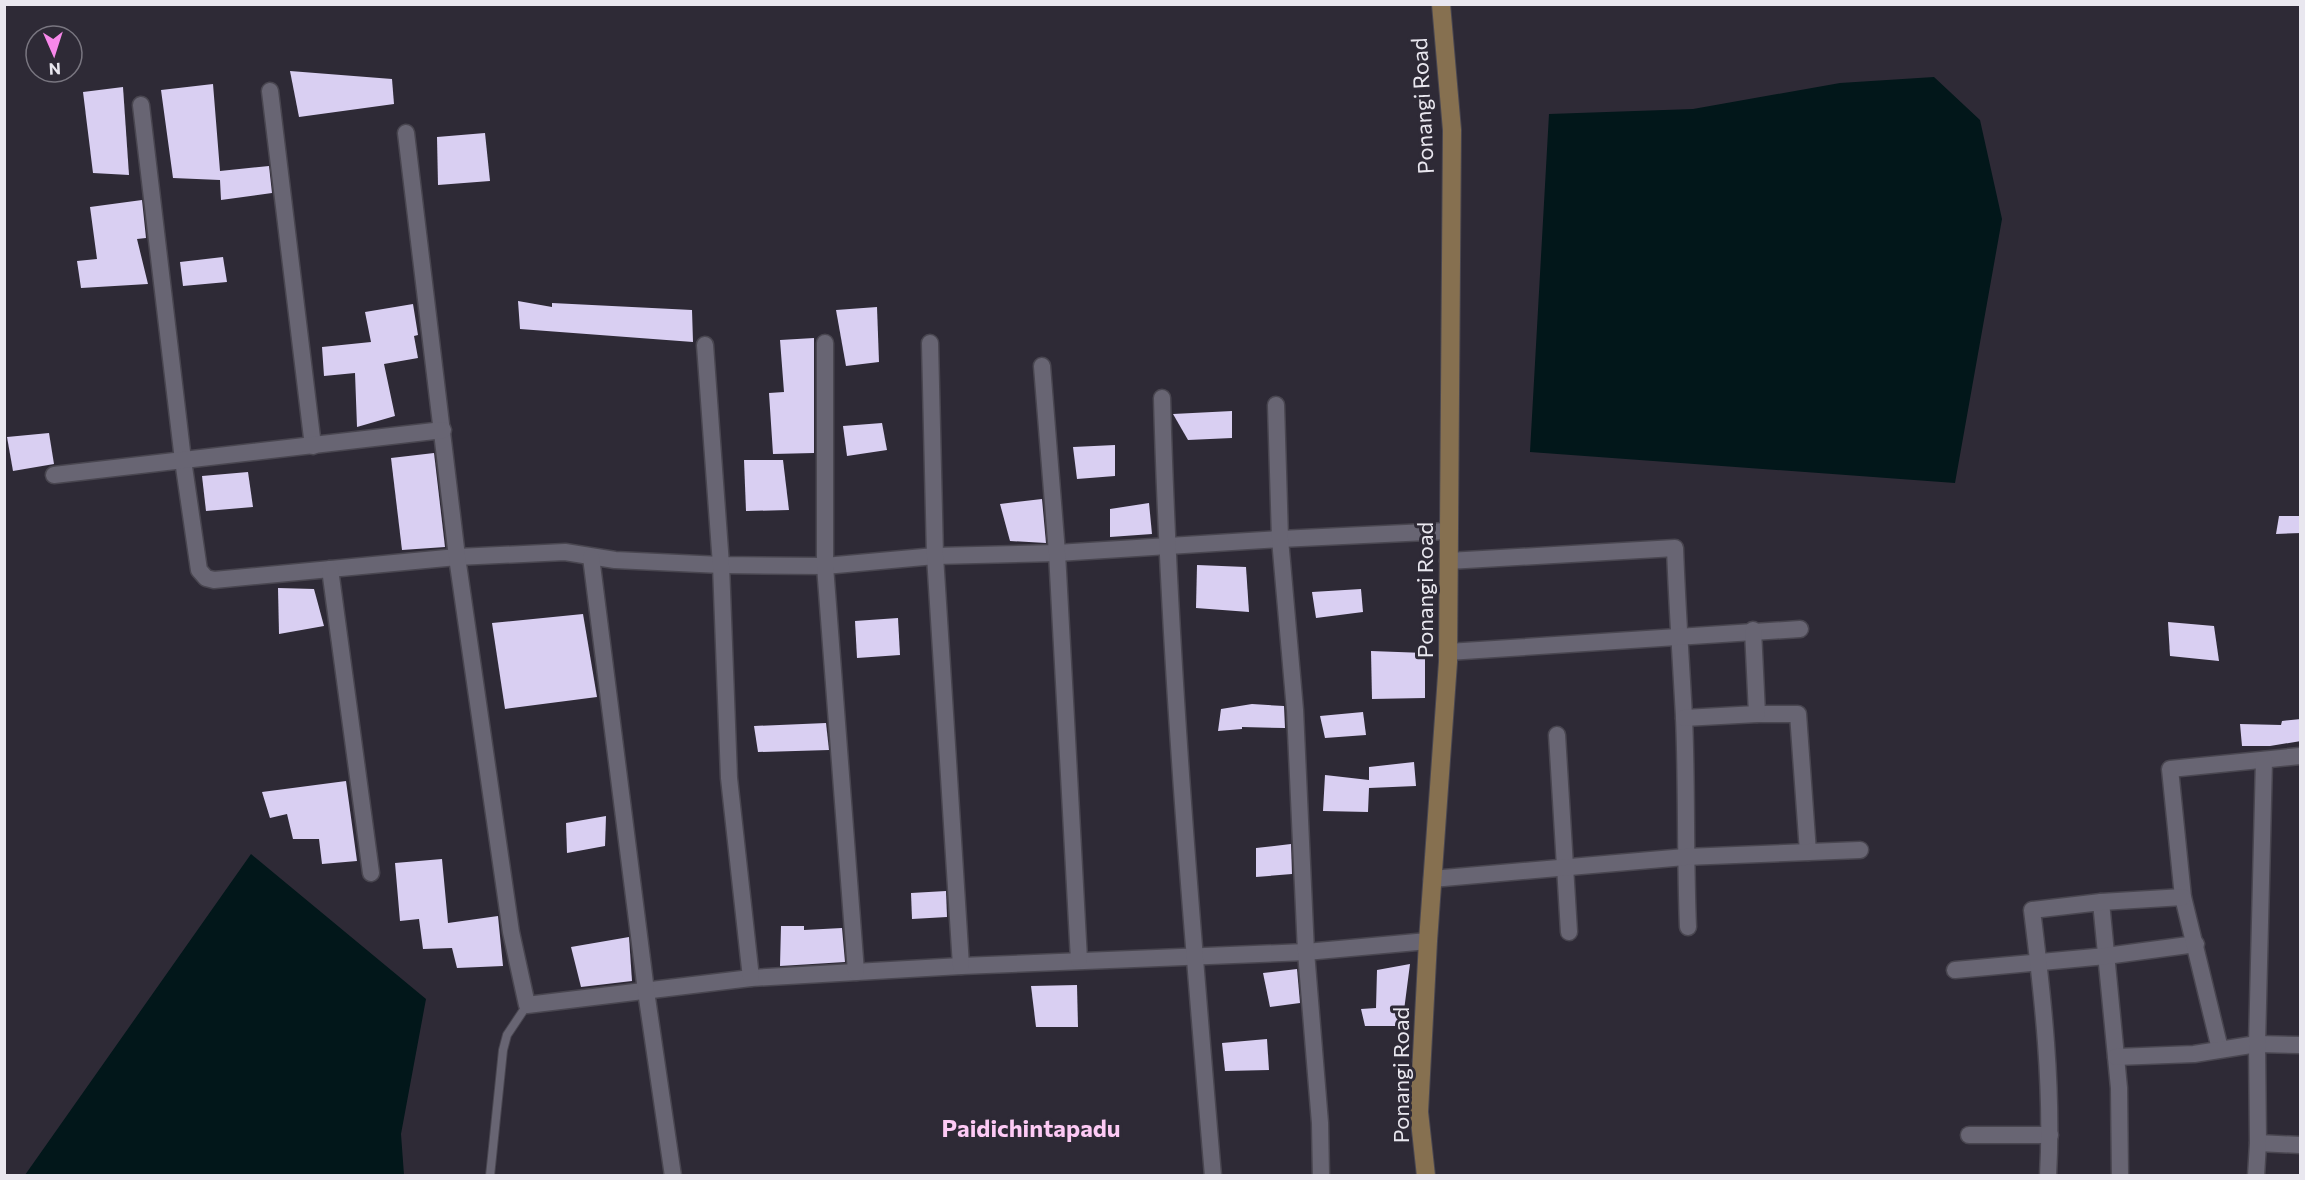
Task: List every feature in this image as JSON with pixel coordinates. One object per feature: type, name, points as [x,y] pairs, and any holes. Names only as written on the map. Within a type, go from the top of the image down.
[{"type":"street","name":"Ponangi Road","points":[[1426,1176],[1419,1112],[1448,652],[1452,130],[1441,4]]},
{"type":"street","points":[[270,91],[313,446]]},
{"type":"street","points":[[141,105],[183,460],[200,570],[206,578],[214,580],[457,556],[565,552],[591,557],[721,565],[825,566],[935,556],[1058,553],[1448,531]]},
{"type":"street","points":[[406,133],[457,556],[511,932],[527,1005],[751,978],[1079,960],[1306,952],[1428,941]]},
{"type":"street","points":[[825,343],[825,566],[856,972]]},
{"type":"street","points":[[930,343],[935,556],[962,966]]},
{"type":"street","points":[[705,345],[721,565],[729,778],[751,978]]},
{"type":"street","points":[[1042,366],[1058,553],[1079,960]]},
{"type":"street","points":[[1162,398],[1166,546],[1194,955],[1213,1176]]},
{"type":"street","points":[[1276,405],[1280,539],[1295,710],[1306,952],[1320,1123],[1321,1176]]},
{"type":"street","points":[[54,475],[443,430]]},
{"type":"street","points":[[1448,561],[1675,548],[1684,718],[1688,927]]},
{"type":"street","points":[[591,557],[646,991],[673,1176]]},
{"type":"street","points":[[330,568],[371,873]]},
{"type":"street","points":[[1448,652],[1753,630],[1800,629]]},
{"type":"street","points":[[1753,630],[1757,714]]},
{"type":"street","points":[[1684,718],[1798,714],[1808,852]]},
{"type":"street","points":[[1557,735],[1569,932]]},
{"type":"street","points":[[2220,1049],[2183,897],[2170,769],[2301,756]]},
{"type":"street","points":[[2256,1176],[2264,760]]},
{"type":"street","points":[[1432,879],[1685,857],[1860,849]]},
{"type":"street","points":[[2048,1176],[2050,1135],[2039,962],[2032,910],[2101,902],[2183,897]]},
{"type":"street","points":[[2101,902],[2119,1088],[2120,1176]]},
{"type":"street","points":[[1955,970],[2106,956],[2196,944]]},
{"type":"street","points":[[2116,1057],[2194,1054],[2257,1044],[2301,1045]]},
{"type":"street","points":[[1969,1135],[2050,1135]]},
{"type":"street","points":[[2258,1143],[2301,1144]]},
{"type":"lane","points":[[490,1176],[503,1050],[507,1035],[527,1005]]},
{"type":"shaded area","points":[[1934,77],[1980,120],[2002,219],[1955,483],[1530,452],[1549,114],[1693,109],[1840,83]]},
{"type":"shaded area","points":[[251,854],[426,999],[401,1134],[404,1175],[25,1175]]},
{"type":"building","points":[[290,71],[392,79],[394,104],[299,117]]},
{"type":"building","points":[[213,84],[220,171],[269,166],[272,193],[221,200],[220,180],[173,178],[161,90]]},
{"type":"building","points":[[123,87],[129,175],[93,173],[83,92]]},
{"type":"building","points":[[485,133],[490,181],[438,185],[437,137]]},
{"type":"building","points":[[142,200],[146,238],[137,239],[148,284],[81,288],[77,261],[97,259],[90,207]]},
{"type":"building","points":[[223,257],[227,282],[183,286],[180,262]]},
{"type":"building","points":[[518,301],[552,307],[552,303],[692,310],[693,342],[520,329]]},
{"type":"building","points":[[413,304],[418,335],[414,336],[418,358],[384,364],[395,416],[357,427],[355,373],[324,376],[322,347],[371,342],[365,312]]},
{"type":"building","points":[[877,307],[879,362],[846,366],[836,310]]},
{"type":"building","points":[[814,338],[814,453],[773,454],[769,393],[784,392],[780,340]]},
{"type":"building","points":[[1232,411],[1232,438],[1188,440],[1173,414]]},
{"type":"building","points":[[882,423],[887,450],[847,456],[843,426]]},
{"type":"building","points":[[49,433],[54,464],[13,471],[7,437]]},
{"type":"building","points":[[1115,445],[1115,476],[1077,479],[1073,447]]},
{"type":"building","points":[[434,453],[445,547],[402,550],[391,458]]},
{"type":"building","points":[[744,460],[783,460],[789,510],[746,511]]},
{"type":"building","points":[[248,472],[253,507],[206,511],[202,476]]},
{"type":"building","points":[[1042,499],[1046,543],[1010,541],[1000,504]]},
{"type":"building","points":[[1149,503],[1152,534],[1110,537],[1110,509]]},
{"type":"building","points":[[2279,516],[2301,516],[2301,533],[2276,534]]},
{"type":"building","points":[[1197,565],[1246,567],[1249,612],[1196,608]]},
{"type":"building","points":[[278,588],[314,589],[324,626],[279,634]]},
{"type":"building","points":[[1361,589],[1363,612],[1316,618],[1312,592]]},
{"type":"building","points":[[583,614],[597,697],[505,709],[492,623]]},
{"type":"building","points":[[898,618],[900,655],[857,658],[855,621]]},
{"type":"building","points":[[2168,622],[2214,626],[2219,661],[2170,656]]},
{"type":"building","points":[[1371,651],[1425,653],[1425,698],[1372,699]]},
{"type":"building","points":[[1252,704],[1284,706],[1285,728],[1242,727],[1242,729],[1218,731],[1221,709]]},
{"type":"building","points":[[1363,712],[1366,735],[1325,738],[1320,716]]},
{"type":"building","points":[[2301,719],[2301,741],[2270,746],[2242,746],[2240,724],[2281,725],[2282,721]]},
{"type":"building","points":[[826,723],[829,750],[758,752],[754,726]]},
{"type":"building","points":[[1414,762],[1416,786],[1369,788],[1368,812],[1323,811],[1325,775],[1369,780],[1369,767]]},
{"type":"building","points":[[346,781],[357,861],[322,864],[319,839],[293,839],[287,814],[270,818],[262,792]]},
{"type":"building","points":[[606,816],[605,846],[567,853],[566,823]]},
{"type":"building","points":[[1291,844],[1292,874],[1256,877],[1256,848]]},
{"type":"building","points":[[442,859],[448,923],[498,916],[503,966],[457,968],[452,948],[423,949],[419,919],[400,921],[395,863]]},
{"type":"building","points":[[946,891],[947,917],[912,919],[911,893]]},
{"type":"building","points":[[781,926],[804,926],[804,930],[842,928],[845,962],[780,966]]},
{"type":"building","points":[[629,937],[632,981],[581,987],[571,947]]},
{"type":"building","points":[[1410,964],[1402,1026],[1365,1026],[1361,1009],[1376,1008],[1377,970]]},
{"type":"building","points":[[1297,969],[1300,1003],[1270,1007],[1263,973]]},
{"type":"building","points":[[1077,985],[1078,1027],[1036,1027],[1031,986]]},
{"type":"building","points":[[1267,1039],[1269,1070],[1225,1071],[1222,1043]]},
{"type":"district","name":"Paidichintapadu","points":[[1031,1127]]}]
